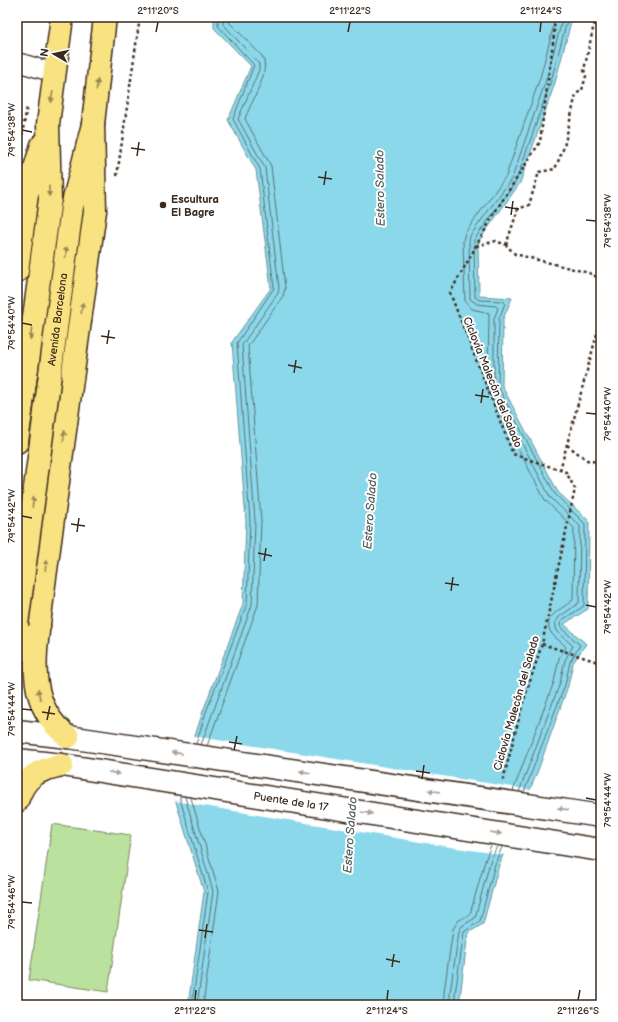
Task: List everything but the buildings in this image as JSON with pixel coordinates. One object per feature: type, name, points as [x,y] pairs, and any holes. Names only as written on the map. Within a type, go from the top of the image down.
[{"type":"main road","name":"Avenida Barcelona","points":[[17,442],[50,199],[48,124],[56,73],[62,17]]},
{"type":"main road","name":"Avenida Barcelona","points":[[17,624],[72,207],[93,124],[105,17]]},
{"type":"main road","points":[[17,270],[27,194],[48,124]]},
{"type":"main road","points":[[75,738],[58,729],[48,717],[39,698],[36,675],[36,654],[43,592],[95,211],[93,124]]},
{"type":"main road","points":[[17,652],[25,647],[34,636],[40,624]]},
{"type":"main road","points":[[17,731],[75,738],[601,816]]},
{"type":"main road","name":"Puente de la 17","points":[[17,760],[69,766],[601,850]]},
{"type":"main road","points":[[17,801],[21,789],[28,779],[43,770],[69,766]]},
{"type":"street","points":[[17,62],[56,73]]},
{"type":"path","name":"Ciclovía Malecón del Salado","points":[[503,780],[523,703],[542,644],[575,489],[566,472],[513,454],[450,293],[495,212],[540,142],[555,27],[549,17]]},
{"type":"path","points":[[506,244],[518,209],[529,205],[539,172],[555,169],[564,146],[576,94],[582,90],[586,76],[584,70],[592,28],[595,24],[601,25]]},
{"type":"path","points":[[476,246],[496,241],[506,244],[515,254],[589,273],[601,279]]},
{"type":"path","points":[[560,470],[601,319]]},
{"type":"path","points":[[567,445],[587,460],[601,463]]},
{"type":"path","points":[[542,644],[601,663]]},
{"type":"green space","points":[[52,824],[131,835],[108,992],[29,980]]},
{"type":"water","name":"Estero Salado","points":[[214,17],[572,18],[555,83],[520,183],[478,242],[479,296],[512,298],[503,319],[502,386],[558,492],[589,521],[588,609],[564,624],[586,644],[573,663],[568,686],[538,770],[499,865],[483,924],[468,933],[459,1005],[188,1005],[204,892],[175,799],[203,711],[243,604],[246,521],[232,342],[271,288],[256,170],[228,120],[251,66],[214,28]]},
{"type":"pier","points":[[193,736],[531,790],[505,855],[450,847],[174,801]]},
{"type":"place","name":"Escultura El Bagre","points":[[163,205]]}]
